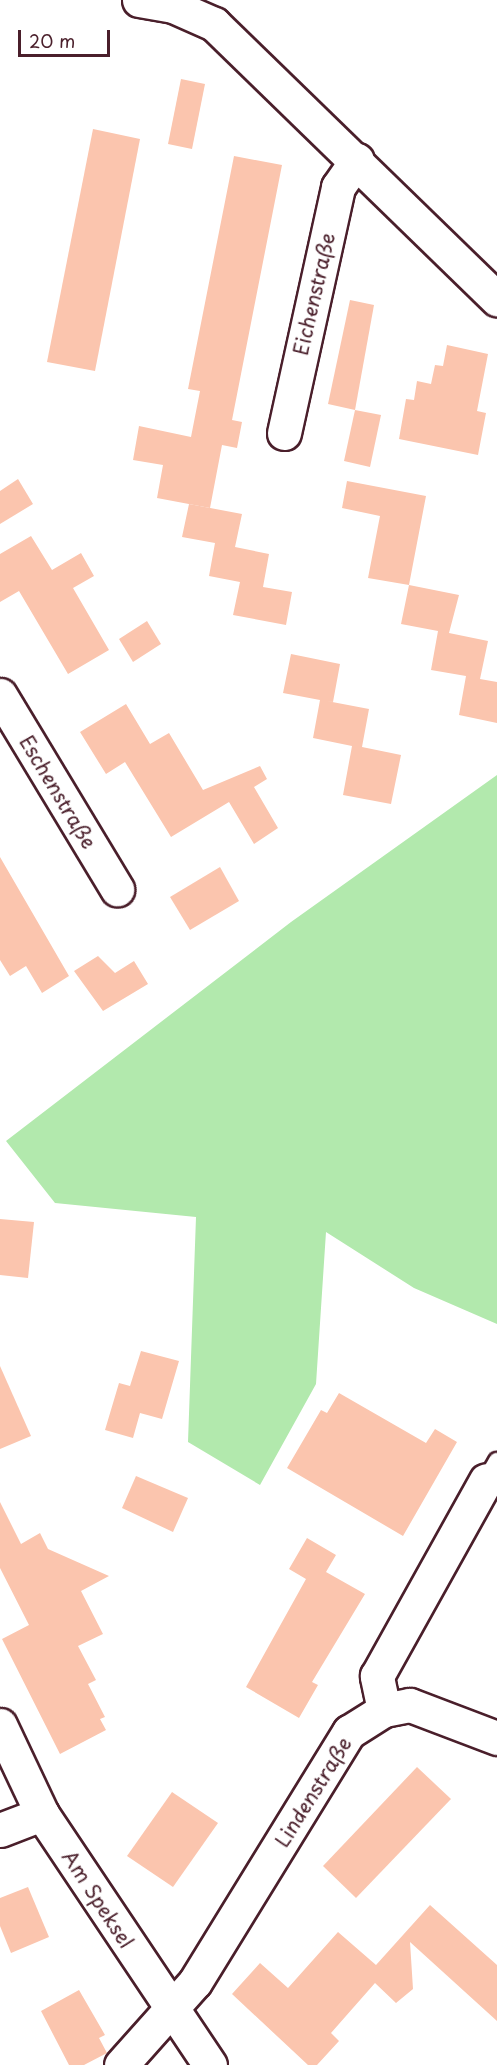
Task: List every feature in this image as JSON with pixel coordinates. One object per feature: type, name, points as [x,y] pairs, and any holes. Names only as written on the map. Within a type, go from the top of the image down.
[{"type":"street","points":[[139,0],[173,6],[214,24],[357,160],[497,299]]},
{"type":"street","name":"Eichenstraße","points":[[284,433],[339,187],[357,160]]},
{"type":"street","name":"Eschenstraße","points":[[0,695],[117,889]]},
{"type":"street","points":[[492,1470],[377,1676],[384,1710],[410,1705],[497,1738]]},
{"type":"street","name":"Lindenstraße","points":[[121,2065],[195,1982],[349,1732],[384,1710]]},
{"type":"street","name":"Am Speksel","points":[[0,1725],[42,1814],[170,2011],[210,2065]]},
{"type":"street","points":[[0,1830],[42,1814]]},
{"type":"green space","points":[[497,775],[497,1324],[414,1288],[326,1232],[316,1384],[260,1485],[188,1442],[196,1217],[55,1203],[6,1141],[291,922]]},
{"type":"building","points":[[181,79],[205,84],[192,149],[168,144]]},
{"type":"building","points":[[93,129],[140,139],[95,371],[47,362]]},
{"type":"building","points":[[234,156],[282,165],[232,420],[242,422],[237,448],[222,445],[210,508],[157,498],[163,465],[133,460],[139,426],[191,437],[200,391],[188,389]]},
{"type":"building","points":[[350,300],[374,305],[355,410],[328,404]]},
{"type":"building","points":[[447,345],[488,354],[477,411],[486,413],[478,455],[399,439],[406,399],[414,400],[417,381],[431,384],[435,365],[443,366]]},
{"type":"building","points":[[355,410],[381,415],[370,467],[344,461]]},
{"type":"building","points":[[18,479],[33,504],[0,524],[0,491]]},
{"type":"building","points":[[347,481],[426,496],[409,585],[368,578],[380,516],[342,508]]},
{"type":"building","points":[[189,504],[242,514],[235,547],[269,554],[263,587],[292,592],[286,625],[233,615],[240,582],[209,576],[215,543],[182,537]]},
{"type":"building","points":[[31,536],[52,570],[81,553],[94,576],[73,588],[109,650],[68,674],[19,591],[0,602],[0,554]]},
{"type":"building","points":[[409,585],[459,595],[449,633],[488,641],[480,679],[497,682],[497,723],[459,715],[466,676],[431,670],[438,631],[401,624]]},
{"type":"building","points":[[147,621],[161,644],[133,662],[119,639]]},
{"type":"building","points":[[291,654],[340,664],[333,702],[327,701],[369,709],[362,747],[401,755],[391,804],[343,795],[352,746],[313,738],[320,700],[283,693]]},
{"type":"building","points":[[126,704],[150,744],[169,733],[203,790],[260,766],[267,779],[254,787],[278,828],[254,844],[229,802],[171,837],[125,762],[106,774],[80,732]]},
{"type":"building","points":[[0,857],[69,976],[42,993],[26,966],[10,976],[0,960]]},
{"type":"building","points":[[220,867],[239,901],[190,930],[170,897]]},
{"type":"building","points":[[98,956],[115,973],[134,961],[148,984],[103,1011],[74,971]]},
{"type":"building","points":[[0,1219],[34,1222],[28,1278],[0,1275]]},
{"type":"building","points":[[141,1351],[179,1361],[162,1419],[140,1413],[133,1438],[105,1430],[119,1383],[130,1386]]},
{"type":"building","points":[[0,1366],[31,1436],[0,1449]]},
{"type":"building","points":[[339,1393],[426,1443],[435,1429],[457,1442],[403,1536],[287,1468],[321,1410],[327,1413]]},
{"type":"building","points":[[136,1476],[188,1498],[173,1532],[122,1508]]},
{"type":"building","points":[[0,1502],[21,1544],[40,1533],[48,1549],[109,1576],[81,1591],[103,1634],[78,1646],[96,1680],[88,1684],[105,1717],[100,1719],[106,1730],[60,1754],[2,1639],[29,1625],[0,1568]]},
{"type":"building","points":[[307,1538],[336,1555],[326,1572],[365,1594],[312,1682],[318,1685],[299,1718],[246,1687],[306,1579],[289,1569]]},
{"type":"building","points":[[417,1767],[451,1799],[356,1898],[323,1866]]},
{"type":"building","points":[[172,1792],[218,1823],[173,1887],[127,1856]]},
{"type":"building","points":[[28,1887],[49,1937],[11,1953],[0,1926],[0,1898]]},
{"type":"building","points":[[430,1905],[497,1965],[497,2021],[410,1942],[413,1989],[396,2003],[375,1983],[331,2033],[339,2041],[317,2065],[308,2065],[232,1994],[260,1963],[288,1988],[338,1932],[376,1965]]},
{"type":"building","points":[[79,1990],[105,2035],[99,2038],[107,2053],[84,2065],[69,2065],[41,2011]]}]
